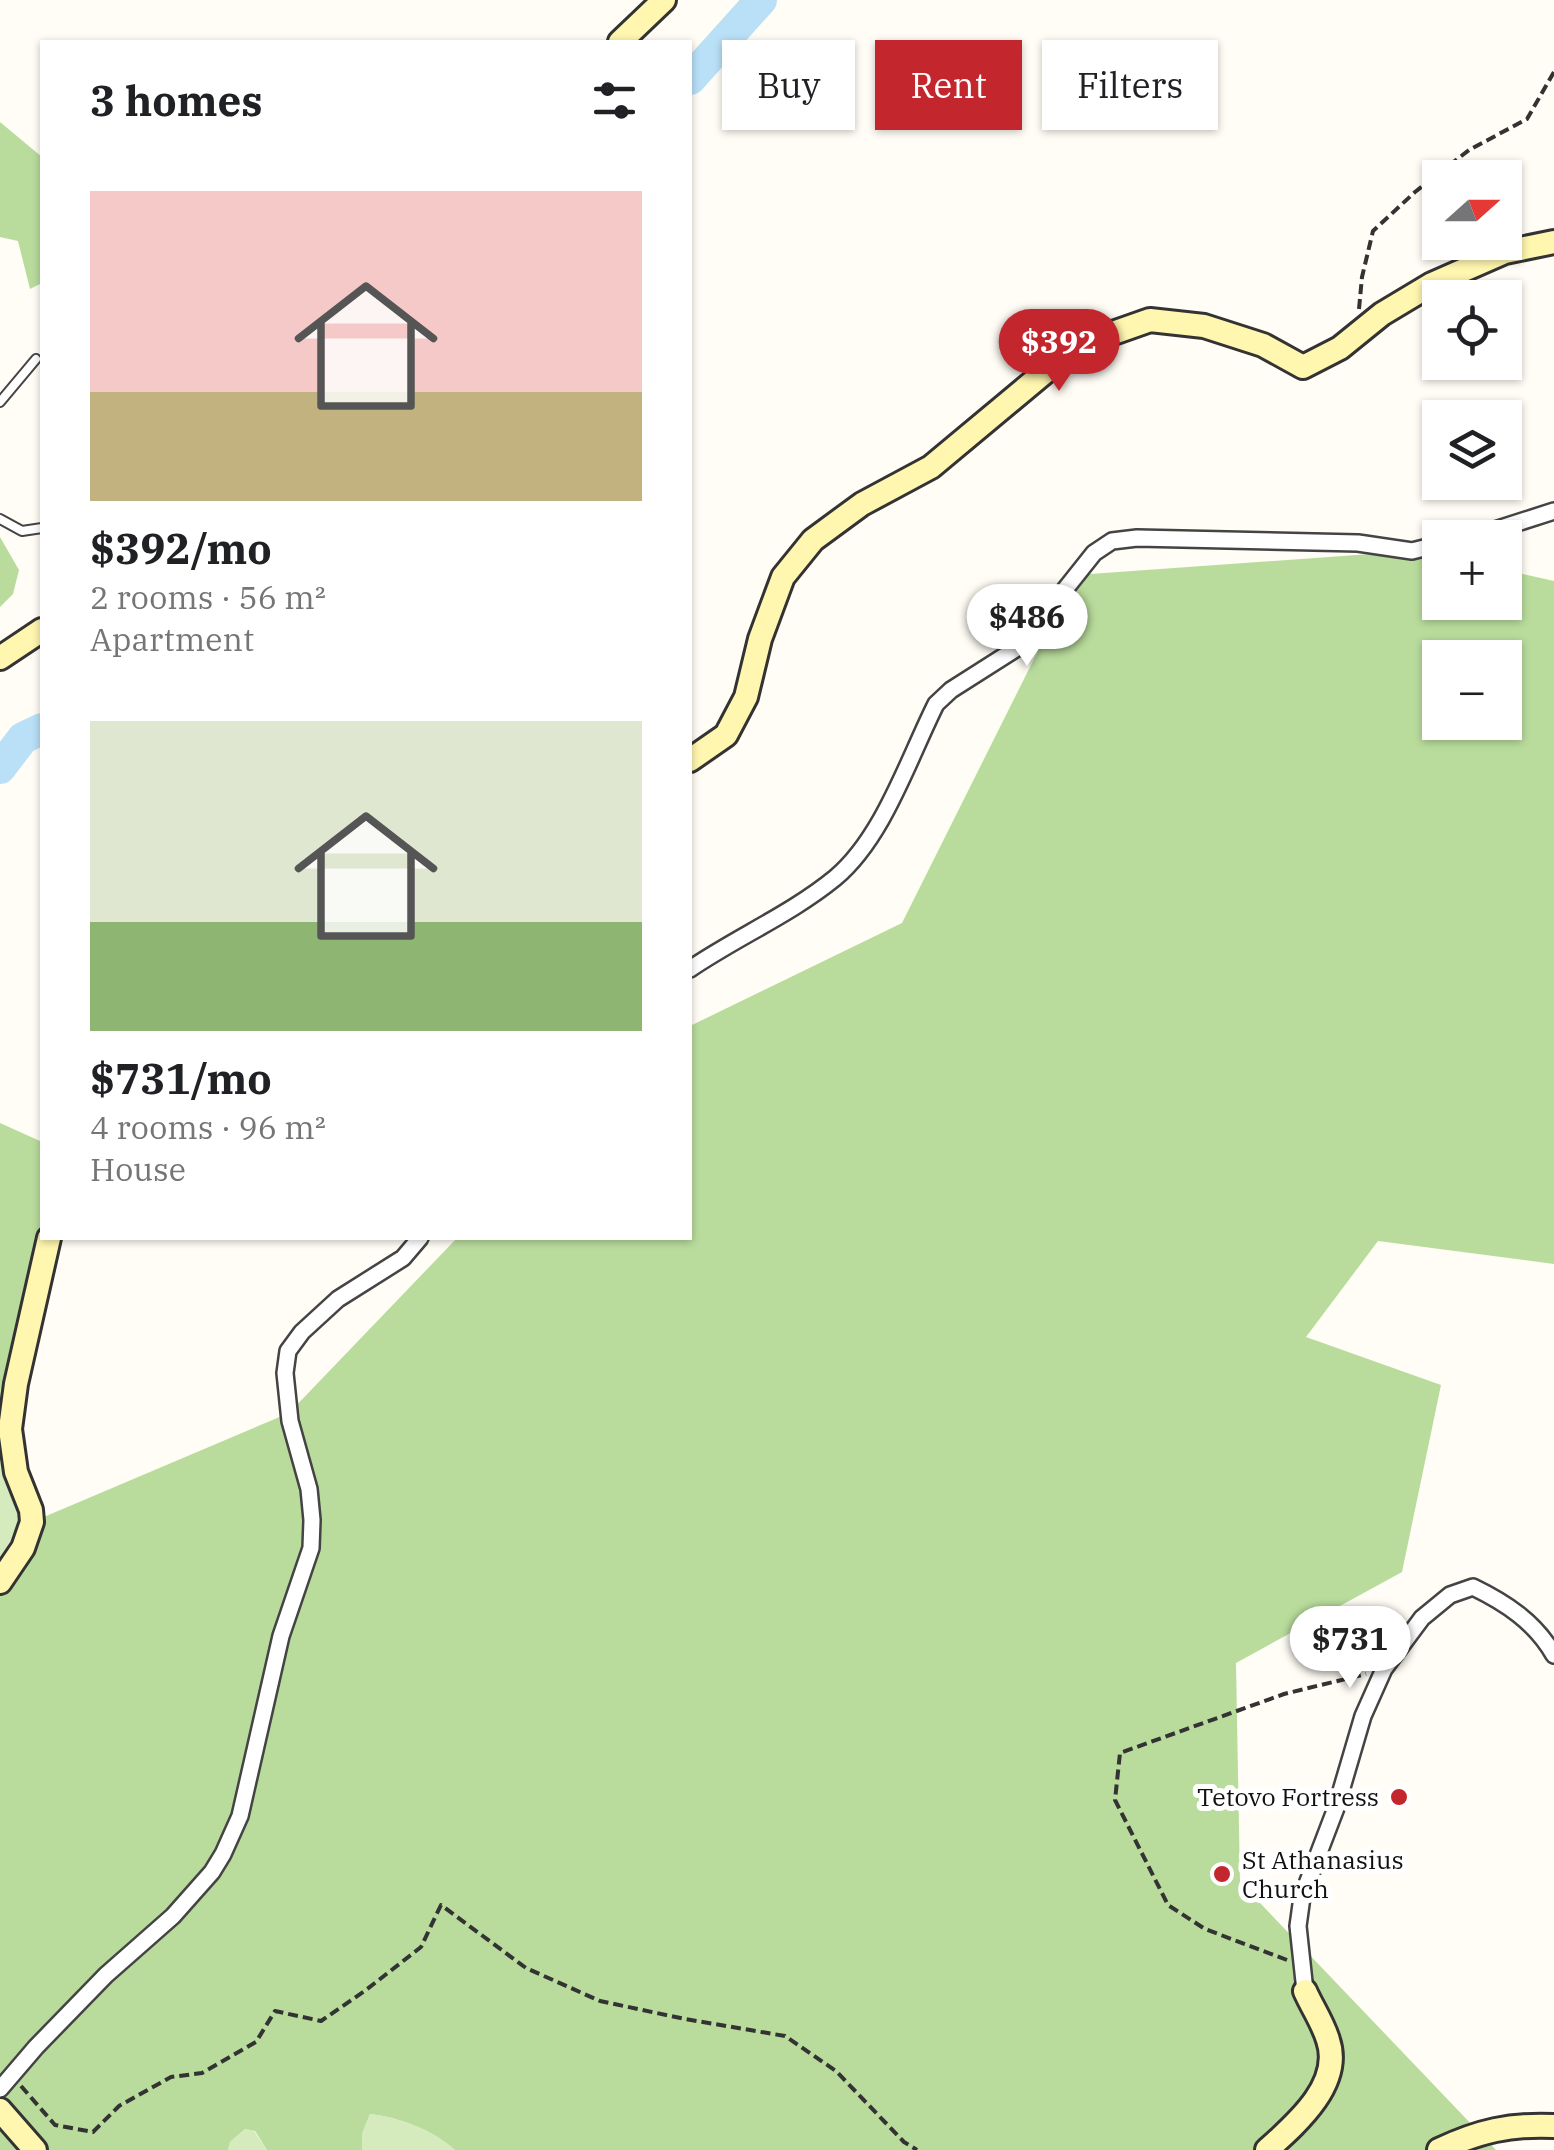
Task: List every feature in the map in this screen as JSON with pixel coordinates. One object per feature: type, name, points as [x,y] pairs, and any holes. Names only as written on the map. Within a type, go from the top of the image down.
[{"type":"street","points":[[622,40],[664,0]]},
{"type":"street","points":[[692,759],[726,736],[746,697],[782,577],[812,540],[862,504],[931,467],[1045,372],[1096,338],[1150,320],[1204,326],[1263,345],[1303,367],[1340,348],[1382,314],[1432,284],[1505,252],[1554,242]]},
{"type":"street","points":[[1522,521],[1554,511]]},
{"type":"street","points":[[692,968],[838,876],[883,816],[936,704],[950,690],[1031,639],[1094,553],[1112,541],[1138,538],[1358,543],[1412,551],[1422,548]]},
{"type":"street","points":[[0,658],[40,631]]},
{"type":"street","points":[[0,1582],[23,1548],[32,1522],[16,1472],[10,1429],[48,1240]]},
{"type":"street","points":[[0,2089],[106,1975],[173,1916],[223,1854],[240,1816],[281,1636],[311,1548],[309,1490],[290,1422],[285,1373],[288,1351],[302,1332],[338,1299],[403,1258],[418,1240]]},
{"type":"street","points":[[1267,2150],[1318,2096],[1330,2072],[1330,2043],[1305,1991],[1301,1966],[1298,1926],[1302,1896],[1336,1808],[1363,1716],[1384,1669],[1422,1618],[1450,1595],[1473,1587],[1504,1602],[1533,1627],[1554,1655]]},
{"type":"street","points":[[0,2110],[35,2150]]},
{"type":"street","points":[[1439,2150],[1468,2136],[1502,2127],[1554,2126]]},
{"type":"lane","points":[[0,402],[36,360]]},
{"type":"lane","points":[[0,518],[22,531],[40,528]]},
{"type":"path","points":[[1363,330],[1358,313],[1373,231],[1469,150],[1527,119],[1554,72]]},
{"type":"path","points":[[1301,1966],[1205,1929],[1168,1905],[1115,1800],[1120,1753],[1284,1694],[1384,1669]]},
{"type":"path","points":[[14,2074],[55,2126],[93,2132],[119,2106],[171,2077],[202,2072],[256,2042],[275,2011],[321,2021],[421,1947],[441,1905],[526,1968],[600,2001],[785,2036],[836,2071],[904,2142],[917,2150]]},
{"type":"green space","points":[[0,122],[40,155],[40,284],[30,289],[18,241],[0,237]]},
{"type":"green space","points":[[0,537],[19,570],[13,594],[0,607]]},
{"type":"green space","points":[[1412,551],[1422,553],[1422,620],[1522,620],[1522,574],[1554,581],[1554,1264],[1378,1241],[1306,1337],[1441,1385],[1402,1572],[1236,1663],[1240,1882],[1496,2150],[455,2150],[415,2126],[370,2114],[362,2134],[362,2150],[267,2150],[255,2131],[245,2129],[230,2142],[228,2150],[0,2150],[0,1582],[32,1522],[289,1413],[455,1240],[692,1240],[692,1025],[902,923],[1076,575]]},
{"type":"green space","points":[[0,1123],[40,1141],[42,1240],[18,1375],[0,1390]]},
{"type":"green space","points":[[18,1375],[12,1409],[30,1510],[0,1582],[0,1390]]},
{"type":"green space","points":[[370,2114],[415,2126],[455,2150],[362,2150],[362,2134]]},
{"type":"green space","points":[[245,2129],[254,2131],[267,2150],[228,2150],[230,2142]]},
{"type":"waterway","points":[[692,77],[761,0]]},
{"type":"waterway","points":[[0,768],[23,738],[40,730]]},
{"type":"place","name":"Tetovo Fortress","points":[[1399,1797]]},
{"type":"place","name":"St Athanasius Church","points":[[1222,1874]]}]
